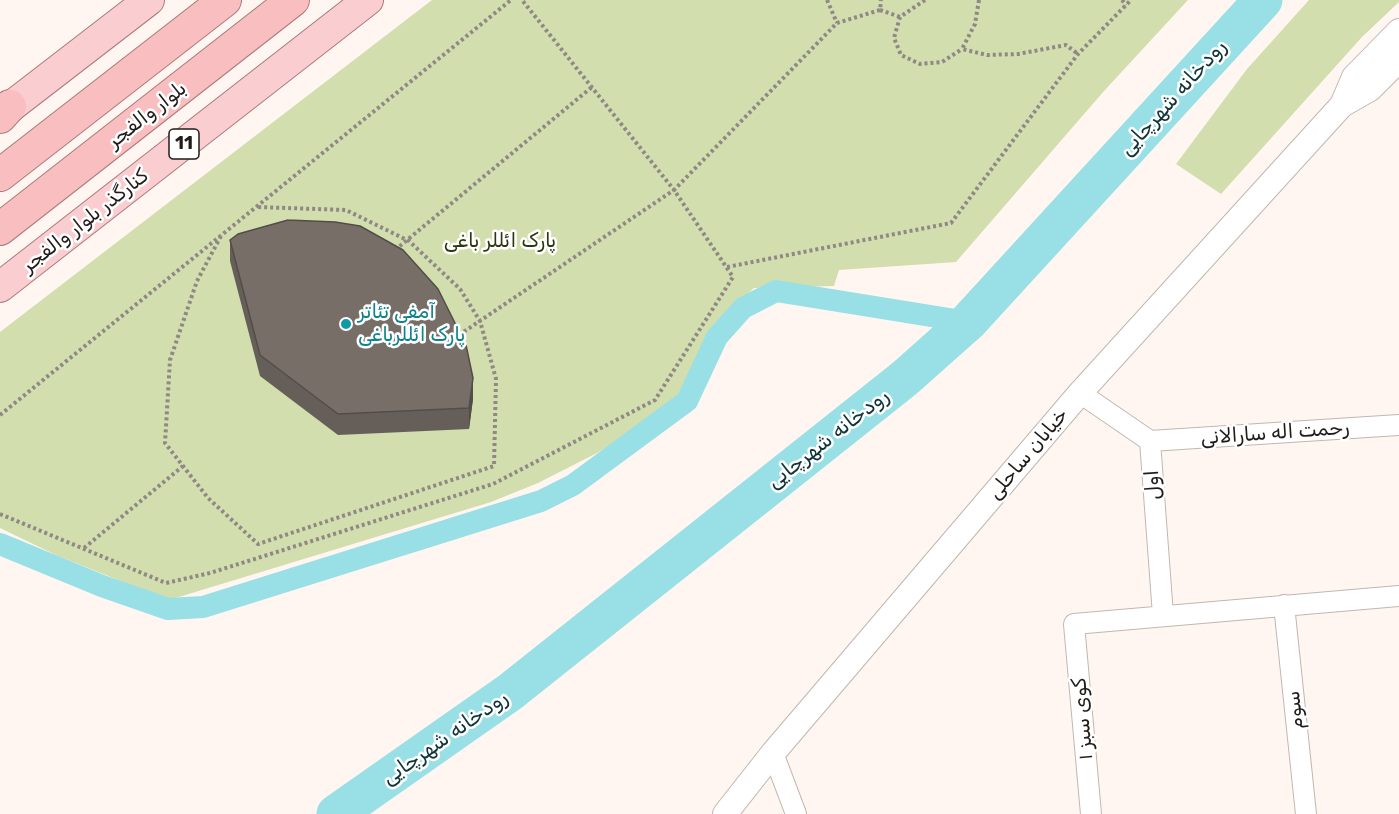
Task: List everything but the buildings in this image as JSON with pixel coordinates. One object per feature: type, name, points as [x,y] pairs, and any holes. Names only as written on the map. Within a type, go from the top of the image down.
[{"type":"highway","points":[[0,175],[225,0]]},
{"type":"highway","name":"بلوار والفجر","points":[[0,230],[293,0]]},
{"type":"main road","points":[[3,113],[149,0]]},
{"type":"main road","name":"کنارگذر بلوار والفجر","points":[[0,287],[368,0]]},
{"type":"street","name":"خیابان ساحلی","points":[[1342,105],[1354,77],[1399,31]]},
{"type":"street","name":"خیابان ساحلی","points":[[725,814],[773,753],[1080,393],[1342,105],[1370,89],[1399,60]]},
{"type":"street","name":"اول","points":[[1080,393],[1150,441],[1163,615]]},
{"type":"street","name":"رحمت اله سارالانی","points":[[1150,441],[1399,425]]},
{"type":"street","points":[[1163,615],[1399,596]]},
{"type":"street","name":"سوم","points":[[1284,605],[1306,814]]},
{"type":"street","name":"کوی سبز ۱","points":[[1091,814],[1074,624],[1163,615]]},
{"type":"street","points":[[773,753],[796,814]]},
{"type":"path","points":[[0,415],[511,0]]},
{"type":"path","points":[[0,514],[166,583],[210,573],[493,484],[655,400],[734,277],[674,190],[522,0]]},
{"type":"path","points":[[826,0],[837,23]]},
{"type":"path","points":[[880,10],[881,0]]},
{"type":"path","points":[[925,0],[900,17],[894,38],[901,55],[920,64],[942,62],[962,49],[975,24],[979,0]]},
{"type":"path","points":[[1122,0],[1126,5]]},
{"type":"path","points":[[727,267],[951,223],[1078,54],[1131,0]]},
{"type":"path","points":[[454,338],[674,190],[837,23],[880,10],[900,17]]},
{"type":"path","points":[[962,49],[987,54],[1018,54],[1066,45],[1078,54]]},
{"type":"path","points":[[391,253],[409,241],[592,87]]},
{"type":"path","points":[[220,236],[197,281],[170,360],[165,443],[208,498],[258,544],[494,466],[496,379],[480,321],[460,289],[409,241],[345,210],[256,207]]},
{"type":"path","points":[[84,548],[183,466]]},
{"type":"green space","name":"پارک ائللر باغی","points":[[432,0],[1188,0],[1104,91],[956,262],[839,270],[834,286],[754,288],[728,312],[712,335],[690,381],[662,414],[597,453],[538,483],[491,502],[169,600],[58,556],[0,528],[0,332]]},
{"type":"green space","points":[[1309,0],[1399,0],[1399,2],[1362,37],[1221,194],[1176,164],[1247,69]]},
{"type":"waterway","name":"رودخانه شهرچایی","points":[[336,814],[510,692],[905,378],[968,322],[1263,0]]},
{"type":"waterway","points":[[0,544],[102,586],[168,609],[203,607],[541,501],[573,485],[687,401],[717,337],[743,308],[776,291],[968,322]]},
{"type":"place","name":"آمفی تئاتر پارک ائللرباغی","points":[[346,324]]}]
